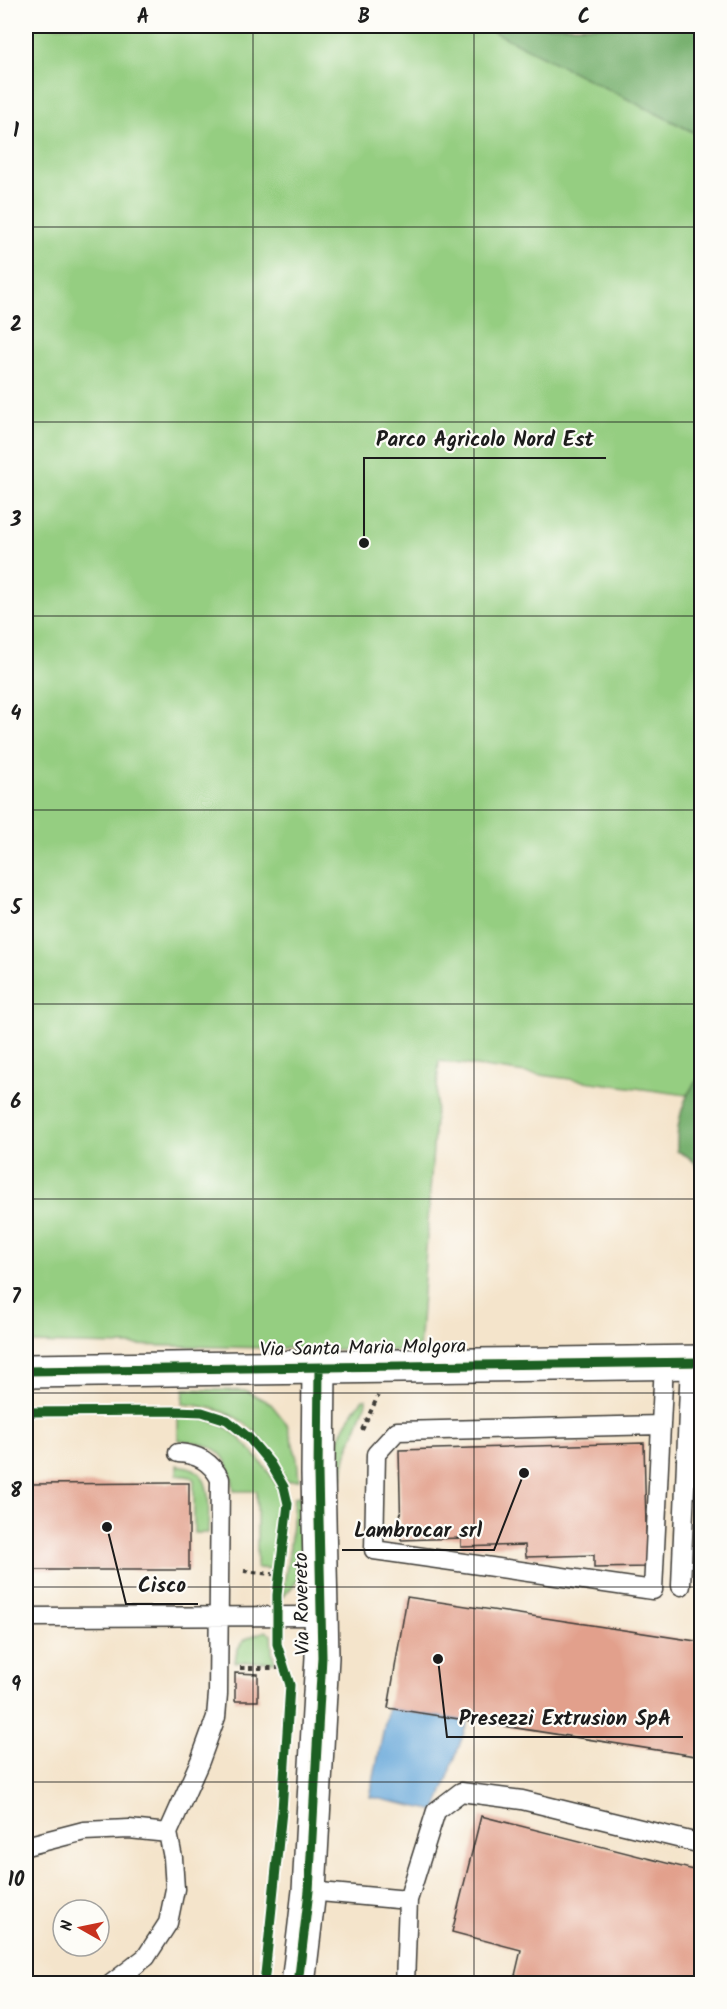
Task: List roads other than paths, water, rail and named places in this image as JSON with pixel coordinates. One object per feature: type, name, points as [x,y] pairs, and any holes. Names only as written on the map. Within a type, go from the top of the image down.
[{"type":"street","name":"Via Santa Maria Molgora","points":[[26,1371],[685,1362]]},
{"type":"street","name":"Via Rovereto","points":[[298,1983],[309,1891],[322,1657],[318,1473],[319,1368]]},
{"type":"lane","points":[[661,1425],[397,1431],[376,1454],[374,1550],[653,1590],[661,1425],[685,1362]]},
{"type":"lane","points":[[681,1586],[694,1430],[685,1362]]},
{"type":"lane","points":[[111,1983],[146,1957],[168,1923],[175,1889],[173,1858],[168,1833],[200,1761],[216,1717],[219,1667],[219,1479],[214,1468],[206,1460],[191,1454],[178,1453]]},
{"type":"lane","points":[[26,1617],[321,1616]]},
{"type":"lane","points":[[405,1983],[408,1900],[436,1811],[461,1792],[522,1800],[702,1844]]},
{"type":"lane","points":[[26,1846],[84,1831],[129,1829],[168,1833]]},
{"type":"lane","points":[[309,1891],[408,1900]]},
{"type":"water","points":[[388,1708],[468,1721],[436,1811],[370,1797]]},
{"type":"place","name":"Parco Agricolo Nord Est","points":[[364,543]]},
{"type":"place","name":"Lambrocar srl","points":[[524,1473]]},
{"type":"place","name":"Cisco","points":[[107,1527]]},
{"type":"place","name":"Presezzi Extrusion SpA","points":[[438,1659]]}]
